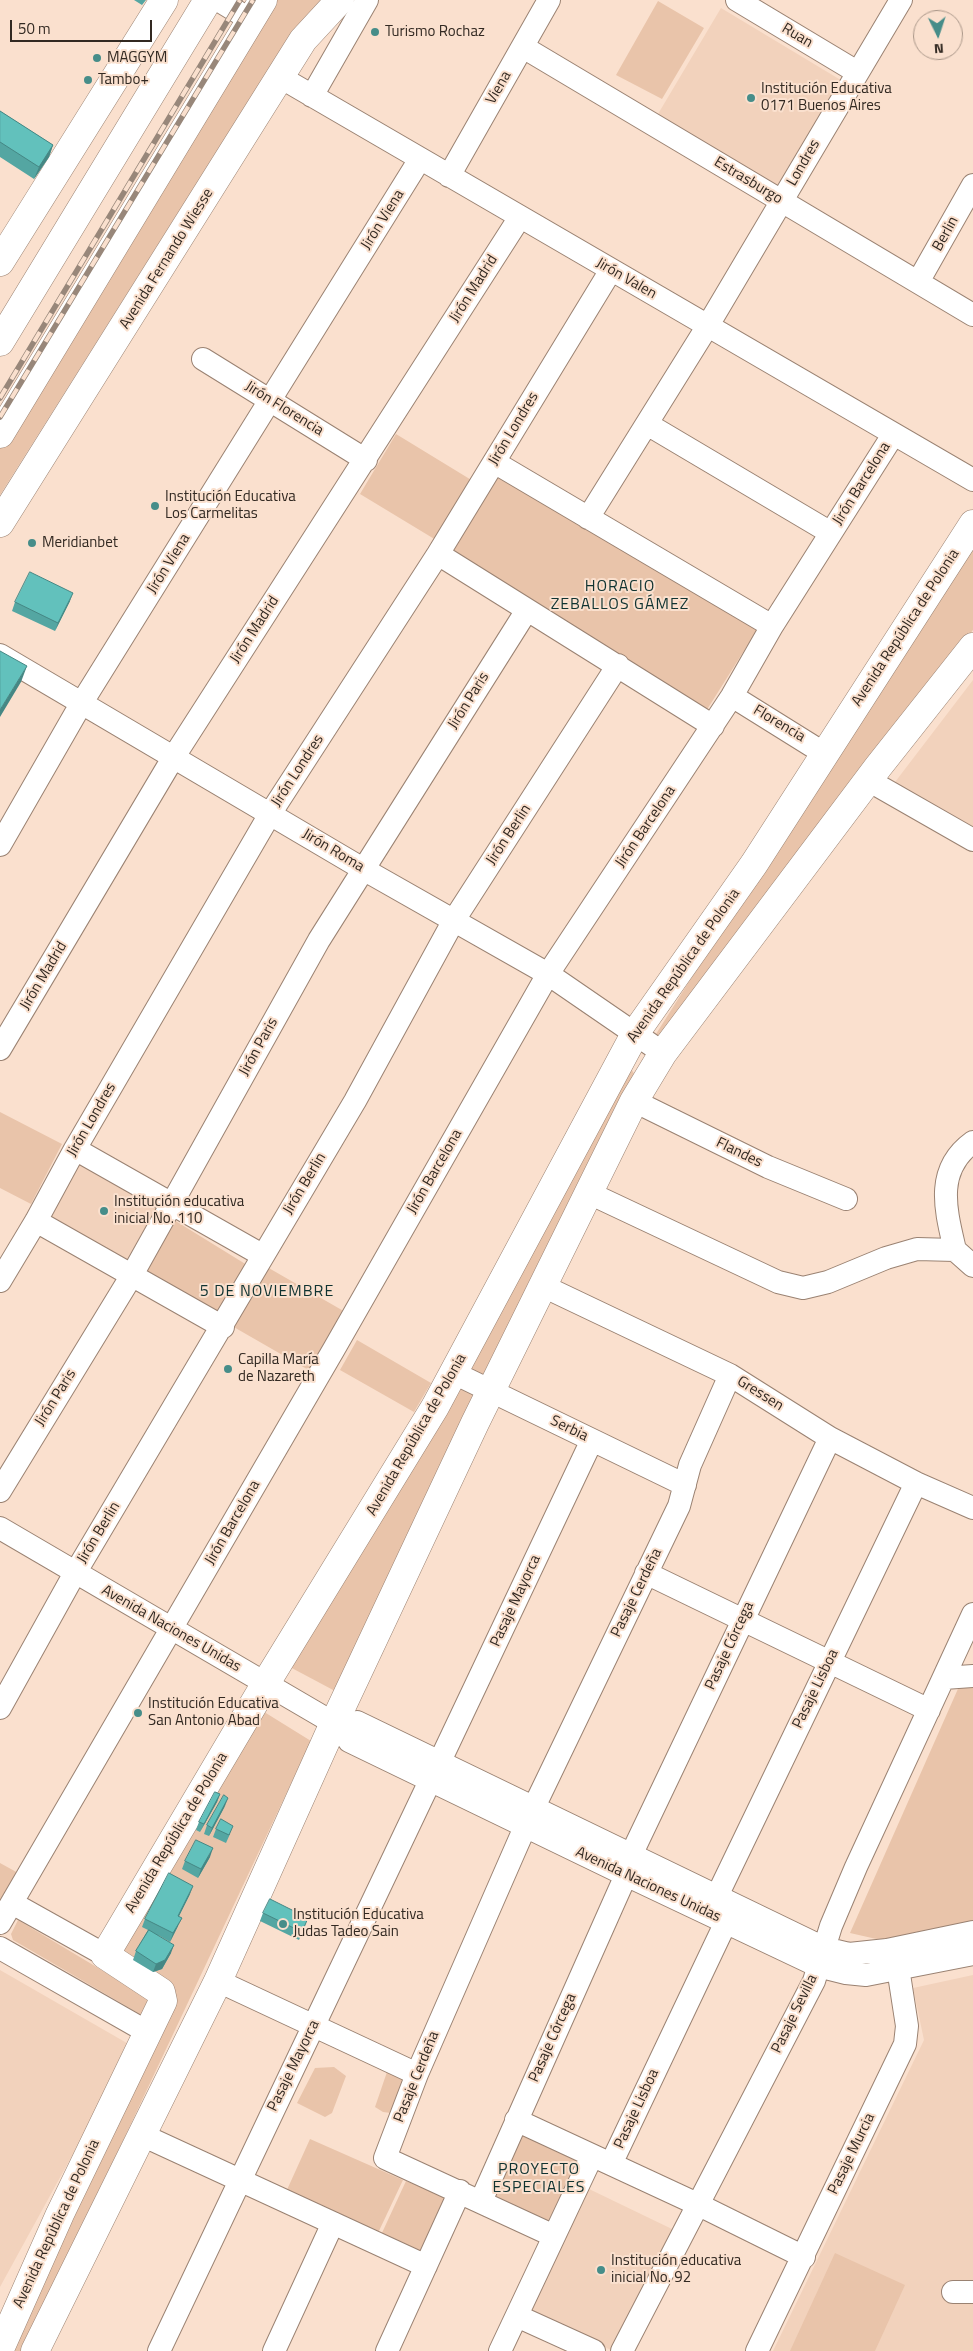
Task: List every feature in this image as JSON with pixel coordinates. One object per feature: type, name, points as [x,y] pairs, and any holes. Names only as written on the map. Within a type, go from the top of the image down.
[{"type":"main road","points":[[0,262],[164,0]]},
{"type":"main road","points":[[0,342],[208,0]]},
{"type":"main road","name":"Avenida Fernando Wiesse","points":[[0,523],[303,40],[340,0]]},
{"type":"main road","points":[[0,434],[257,10]]},
{"type":"main road","name":"Avenida República de Polonia","points":[[0,2349],[60,2214],[163,2001],[161,1992],[104,1955],[435,1407],[636,1032],[754,864],[973,524]]},
{"type":"main road","points":[[35,2351],[218,1981],[496,1381],[634,1101],[663,1053],[868,780],[973,647]]},
{"type":"main road","points":[[459,1364],[496,1381]]},
{"type":"street","points":[[218,0],[257,10]]},
{"type":"street","points":[[312,96],[368,0]]},
{"type":"street","name":"Viena","points":[[449,176],[549,0]]},
{"type":"street","name":"Ruan","points":[[737,0],[857,72]]},
{"type":"street","name":"Londres","points":[[707,326],[901,0]]},
{"type":"street","name":"Estrasburgo","points":[[523,47],[973,314]]},
{"type":"street","name":"Jirón Valen","points":[[280,77],[973,480]]},
{"type":"street","name":"Jirón Viena","points":[[0,845],[81,704],[420,159]]},
{"type":"street","name":"Berlin","points":[[918,282],[973,185]]},
{"type":"street","name":"Jirón Madrid","points":[[0,1050],[173,758],[366,460],[520,217]]},
{"type":"street","name":"Jirón Londres","points":[[0,1281],[36,1222],[75,1148],[270,814],[438,554],[611,270]]},
{"type":"street","points":[[588,518],[707,326]]},
{"type":"street","name":"Jirón Florencia","points":[[203,359],[366,460]]},
{"type":"street","points":[[647,424],[831,533]]},
{"type":"street","name":"Jirón Barcelona","points":[[0,1923],[334,1349],[548,974],[713,726],[772,626],[893,435]]},
{"type":"street","points":[[494,462],[772,626]]},
{"type":"street","points":[[438,554],[713,726]]},
{"type":"street","name":"Jirón Paris","points":[[0,1491],[132,1275],[319,940],[527,610]]},
{"type":"street","name":"Jirón Roma","points":[[0,655],[363,869],[548,974],[636,1032],[663,1053]]},
{"type":"street","name":"Jirón Berlin","points":[[0,1708],[76,1573],[222,1327],[262,1255],[355,1101],[454,920],[618,665]]},
{"type":"street","name":"Florencia","points":[[732,696],[825,754]]},
{"type":"street","points":[[868,780],[973,840]]},
{"type":"street","name":"Flandes","points":[[634,1101],[768,1167],[846,1199]]},
{"type":"street","points":[[973,1142],[957,1160],[947,1178],[944,1202],[955,1250],[973,1266]]},
{"type":"street","points":[[75,1148],[262,1255]]},
{"type":"street","points":[[589,1192],[778,1282],[803,1288],[828,1282],[886,1258],[916,1249],[955,1250]]},
{"type":"street","points":[[36,1222],[222,1327]]},
{"type":"street","name":"Gressen","points":[[543,1286],[730,1375],[830,1438],[916,1483],[973,1508]]},
{"type":"street","name":"Pasaje Cerdeña","points":[[554,2236],[385,2158],[417,2074],[529,1817],[679,1506],[690,1465],[730,1375]]},
{"type":"street","name":"Serbia","points":[[496,1381],[592,1440],[684,1485]]},
{"type":"street","name":"Pasaje Córcega","points":[[632,1853],[830,1438]]},
{"type":"street","name":"Pasaje Mayorca","points":[[440,1761],[592,1440]]},
{"type":"street","name":"Pasaje Lisboa","points":[[717,1896],[916,1483]]},
{"type":"street","name":"Avenida Naciones Unidas","points":[[0,1528],[171,1630],[338,1725],[349,1741],[430,1781],[632,1853],[717,1896],[821,1957]]},
{"type":"street","points":[[646,1573],[930,1710]]},
{"type":"street","name":"Pasaje Sevilla","points":[[622,2351],[814,1981],[821,1957],[856,1867],[973,1614]]},
{"type":"street","points":[[944,1678],[973,1676]]},
{"type":"street","name":"Avenida Naciones Unidas","points":[[338,1725],[357,1722],[440,1761],[626,1876],[726,1922],[821,1957],[848,1954],[897,1959],[973,1954]]},
{"type":"street","name":"Pasaje Mayorca","points":[[159,2351],[238,2180],[314,2026],[430,1781]]},
{"type":"street","name":"Pasaje Córcega","points":[[481,2201],[626,1876]]},
{"type":"street","points":[[12,1903],[104,1955]]},
{"type":"street","name":"Pasaje Lisboa","points":[[500,2351],[554,2236],[602,2160],[726,1922]]},
{"type":"street","name":"Avenida Naciones Unidas","points":[[897,1959],[973,1932]]},
{"type":"street","points":[[0,1948],[149,2033]]},
{"type":"street","name":"Pasaje Murcia","points":[[757,2351],[804,2257],[905,2044],[907,2026],[897,1959]]},
{"type":"street","points":[[218,1981],[417,2074]]},
{"type":"street","points":[[516,2120],[697,2204],[804,2257]]},
{"type":"street","points":[[142,2135],[426,2266]]},
{"type":"street","points":[[386,2351],[460,2191]]},
{"type":"street","points":[[274,2351],[333,2223]]},
{"type":"street","points":[[516,2316],[594,2351]]},
{"type":"shaded area","points":[[267,0],[325,0],[292,32],[0,495],[0,440]]},
{"type":"shaded area","points":[[658,1],[704,28],[662,99],[616,75]]},
{"type":"shaded area","name":"Institución Educativa 0171 Buenos Aires","points":[[721,8],[844,82],[781,188],[658,114]]},
{"type":"shaded area","points":[[396,434],[473,481],[436,540],[360,494]]},
{"type":"shaded area","points":[[500,473],[757,630],[703,716],[443,555]]},
{"type":"shaded area","points":[[973,532],[973,630],[655,1042],[656,1034]]},
{"type":"shaded area","points":[[973,680],[973,836],[892,786]]},
{"type":"shaded area","points":[[630,1067],[636,1077],[335,1691],[288,1666]]},
{"type":"shaded area","points":[[0,1112],[62,1144],[31,1204],[0,1188]]},
{"type":"shaded area","name":"Institución educativa inicial No. 110","points":[[77,1153],[167,1203],[130,1269],[42,1219]]},
{"type":"shaded area","points":[[174,1220],[247,1265],[216,1314],[143,1269]]},
{"type":"shaded area","points":[[267,1267],[347,1313],[312,1372],[232,1326]]},
{"type":"shaded area","points":[[357,1340],[431,1383],[414,1412],[340,1370]]},
{"type":"shaded area","points":[[973,1681],[973,1926],[894,1943],[850,1933],[961,1682]]},
{"type":"shaded area","points":[[261,1710],[311,1741],[24,2351],[6,2351],[170,1993],[118,1948]]},
{"type":"shaded area","points":[[0,1863],[20,1874],[0,1909]]},
{"type":"shaded area","points":[[18,1920],[150,1999],[145,2017],[13,1940],[11,1934]]},
{"type":"shaded area","points":[[0,1970],[132,2046],[0,2287]]},
{"type":"shaded area","points":[[973,1975],[973,2351],[773,2351],[924,2040],[913,1988]]},
{"type":"shaded area","points":[[334,2067],[346,2076],[332,2113],[325,2117],[297,2103],[315,2068]]},
{"type":"shaded area","points":[[388,2069],[408,2083],[391,2113],[383,2112],[375,2107]]},
{"type":"shaded area","points":[[519,2124],[589,2157],[552,2232],[484,2200]]},
{"type":"shaded area","points":[[310,2139],[403,2180],[378,2233],[286,2192]]},
{"type":"shaded area","points":[[406,2181],[451,2200],[426,2254],[381,2235]]},
{"type":"shaded area","name":"Institución educativa inicial No. 92","points":[[587,2188],[674,2230],[613,2351],[529,2311]]},
{"type":"shaded area","points":[[835,2253],[905,2285],[875,2351],[790,2351]]},
{"type":"building","points":[[0,111],[53,145],[39,167],[0,142]]},
{"type":"building","points":[[30,572],[73,593],[58,623],[15,602]]},
{"type":"building","points":[[0,651],[27,666],[0,710]]},
{"type":"building","points":[[215,1792],[220,1794],[204,1824],[199,1822]]},
{"type":"building","points":[[224,1795],[228,1798],[212,1828],[207,1825]]},
{"type":"building","points":[[221,1819],[233,1826],[229,1835],[216,1829]]},
{"type":"building","points":[[196,1840],[213,1848],[201,1869],[185,1861]]},
{"type":"building","points":[[169,1873],[193,1886],[178,1916],[182,1918],[173,1933],[145,1919]]},
{"type":"building","points":[[270,1899],[308,1918],[302,1932],[263,1913]]},
{"type":"building","points":[[149,1930],[174,1945],[165,1960],[156,1964],[136,1951]]},
{"type":"railway","points":[[0,398],[240,0]]},
{"type":"railway","points":[[0,417],[253,0]]},
{"type":"place","name":"Turismo Rochaz","points":[[375,32]]},
{"type":"place","name":"MAGGYM","points":[[97,58]]},
{"type":"place","name":"Tambo+","points":[[88,80]]},
{"type":"place","name":"Institución Educativa 0171 Buenos Aires","points":[[751,98]]},
{"type":"place","name":"Institución Educativa Los Carmelitas","points":[[155,506]]},
{"type":"place","name":"Meridianbet","points":[[32,543]]},
{"type":"place","name":"Institución educativa inicial No. 110","points":[[104,1211]]},
{"type":"place","name":"Capilla María de Nazareth","points":[[228,1369]]},
{"type":"place","name":"Institución Educativa San Antonio Abad","points":[[138,1713]]},
{"type":"place","name":"Institución Educativa Judas Tadeo Sain","points":[[283,1924]]},
{"type":"place","name":"Institución educativa inicial No. 92","points":[[601,2270]]},
{"type":"district","name":"HORACIO ZEBALLOS GÁMEZ","points":[[620,596]]},
{"type":"district","name":"5 DE NOVIEMBRE","points":[[267,1292]]},
{"type":"district","name":"PROYECTO ESPECIALES","points":[[539,2179]]}]
